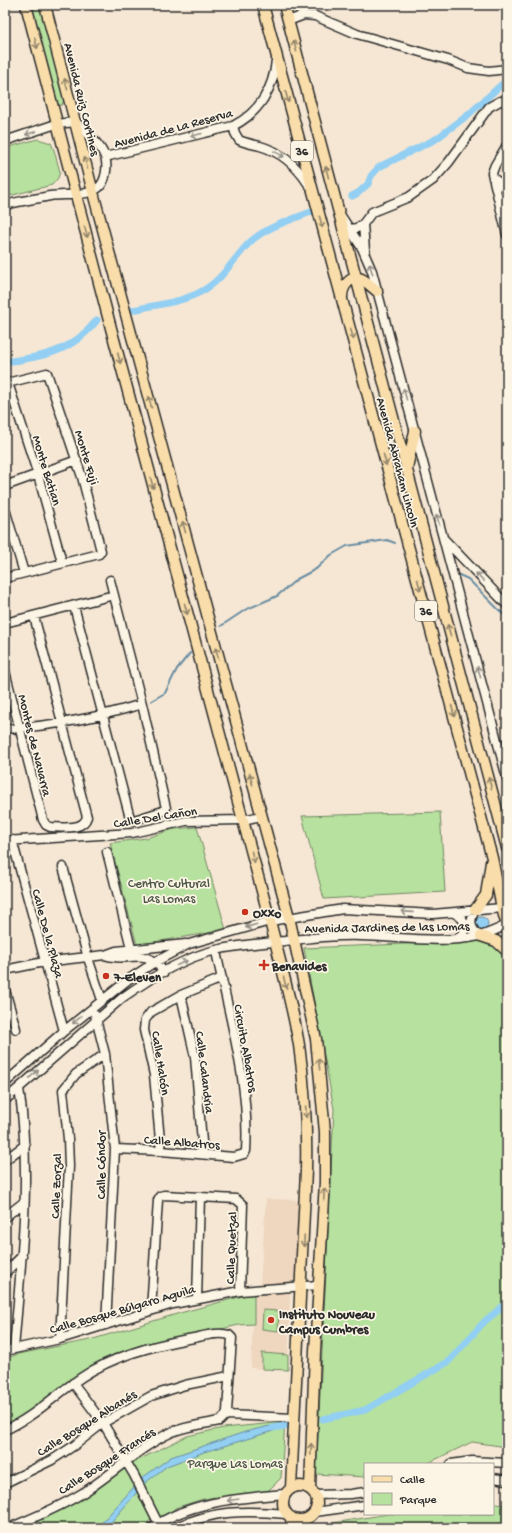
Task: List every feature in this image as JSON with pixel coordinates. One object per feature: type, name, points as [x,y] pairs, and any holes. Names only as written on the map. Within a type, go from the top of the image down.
[{"type":"main road","points":[[26,5],[56,124],[270,921],[299,1046],[307,1127],[306,1170],[301,1286],[288,1491],[283,1504],[289,1516],[292,1528]]},
{"type":"main road","name":"Avenida Ruiz Cortines","points":[[45,5],[94,196],[289,917],[316,1039],[325,1132],[325,1182],[315,1351],[313,1491]]},
{"type":"main road","name":"Avenida Abraham Lincoln","points":[[263,5],[492,858],[507,925]]},
{"type":"main road","name":"36","points":[[284,5],[507,848]]},
{"type":"main road","points":[[342,297],[342,290],[345,284],[356,278],[365,280],[377,291]]},
{"type":"main road","points":[[107,315],[125,310]]},
{"type":"main road","points":[[407,470],[415,431]]},
{"type":"main road","points":[[475,910],[486,895],[492,858]]},
{"type":"main road","points":[[480,936],[496,941],[507,951]]},
{"type":"main road","points":[[297,1350],[315,1351]]},
{"type":"main road","points":[[288,1491],[303,1485],[313,1491],[318,1500],[312,1515],[311,1528]]},
{"type":"main road","points":[[289,1516],[300,1520],[312,1515]]},
{"type":"street","points":[[288,20],[304,15],[315,16],[357,34],[448,60],[468,68],[489,71],[507,69]]},
{"type":"street","name":"Avenida de La Reserva","points":[[105,157],[234,126],[245,119],[263,101],[271,85],[275,72],[276,56]]},
{"type":"street","points":[[350,229],[357,228],[364,224],[372,212],[409,196],[433,180],[449,162],[489,107],[500,101],[507,101]]},
{"type":"street","points":[[5,141],[56,124],[76,122]]},
{"type":"street","name":"Avenida de La Reserva","points":[[76,122],[95,142],[105,157],[105,177],[94,196]]},
{"type":"street","points":[[234,126],[236,137],[242,142],[273,150],[285,157],[302,174],[313,191]]},
{"type":"street","points":[[506,231],[492,173],[507,145]]},
{"type":"street","points":[[492,178],[507,188]]},
{"type":"street","points":[[5,205],[75,194],[94,196]]},
{"type":"street","points":[[337,210],[365,253],[372,271],[507,778]]},
{"type":"street","points":[[364,224],[365,253]]},
{"type":"street","name":"Monte Batian","points":[[48,373],[11,382],[9,386],[38,475],[62,562]]},
{"type":"street","name":"Monte Fuji","points":[[48,373],[77,460],[101,552],[62,562]]},
{"type":"street","points":[[5,486],[77,460]]},
{"type":"street","points":[[5,509],[24,573]]},
{"type":"street","points":[[442,538],[507,605]]},
{"type":"street","points":[[5,578],[62,562]]},
{"type":"street","points":[[74,606],[130,818],[134,820],[163,812],[166,808],[142,704],[110,580]]},
{"type":"street","points":[[5,623],[114,595]]},
{"type":"street","points":[[34,616],[62,723]]},
{"type":"street","name":"Montes de Navarra","points":[[5,671],[43,820],[46,825],[50,827],[81,826],[87,817],[62,723]]},
{"type":"street","points":[[5,729],[62,723],[104,715],[142,704]]},
{"type":"street","name":"Calle Del Cañon","points":[[9,840],[132,833],[186,821],[243,820],[261,816]]},
{"type":"street","name":"Calle De la Plaza","points":[[9,840],[64,1032]]},
{"type":"street","points":[[107,852],[132,953]]},
{"type":"street","points":[[63,867],[88,958],[102,1000]]},
{"type":"street","name":"Avenida Jardines de las Lomas","points":[[5,1083],[92,1008],[129,979],[155,962],[189,944],[270,921],[343,909],[426,913],[504,910]]},
{"type":"street","points":[[475,910],[471,919],[471,924],[472,929],[480,936]]},
{"type":"street","points":[[454,913],[460,916],[465,925],[465,929],[461,936],[455,940]]},
{"type":"street","name":"Avenida Jardines de las Lomas","points":[[5,1100],[109,1008],[140,985],[185,961],[216,950],[294,940],[360,936],[455,940],[480,936],[507,925]]},
{"type":"street","points":[[5,970],[44,962],[105,955],[114,957],[189,944]]},
{"type":"street","name":"Circuito Albatros","points":[[216,950],[240,1063],[245,1104],[246,1151]]},
{"type":"street","points":[[132,953],[155,962],[164,972]]},
{"type":"street","name":"Calle Halcón","points":[[161,1151],[154,1075],[144,1024],[147,1016],[151,1012],[181,995],[222,978]]},
{"type":"street","points":[[5,990],[16,1029]]},
{"type":"street","name":"Calle Calandria","points":[[181,995],[195,1057],[203,1154]]},
{"type":"street","name":"Calle Cóndor","points":[[92,1008],[105,1054],[115,1150],[106,1325]]},
{"type":"street","name":"Calle Zorzal","points":[[60,1339],[69,1166],[63,1090],[76,1074],[105,1054]]},
{"type":"street","points":[[14,1349],[22,1256],[24,1202],[25,1145],[19,1088]]},
{"type":"street","points":[[5,1160],[25,1145]]},
{"type":"street","name":"Calle Albatros","points":[[115,1150],[161,1151],[234,1157],[244,1154],[246,1151]]},
{"type":"street","points":[[151,1310],[158,1200],[160,1196],[167,1194],[200,1198],[197,1299]]},
{"type":"street","name":"Calle Quetzal","points":[[200,1198],[236,1199],[243,1205],[240,1291]]},
{"type":"street","points":[[5,1217],[24,1202]]},
{"type":"street","points":[[5,1272],[22,1256]]},
{"type":"street","name":"Calle Bosque Búlgaro Aguila","points":[[5,1352],[60,1339],[151,1310],[197,1299],[240,1291],[319,1285]]},
{"type":"street","points":[[5,1430],[38,1410],[84,1376],[114,1360],[165,1344],[220,1333],[230,1335],[232,1338],[229,1376],[223,1418]]},
{"type":"street","name":"Calle Bosque Albanés","points":[[5,1483],[52,1460],[103,1423],[151,1396],[185,1385],[229,1376]]},
{"type":"street","points":[[73,1384],[103,1423],[126,1462],[157,1526],[178,1514],[210,1503],[288,1491]]},
{"type":"street","name":"Calle Bosque Francés","points":[[9,1528],[82,1493],[155,1442],[173,1432],[223,1418],[293,1418]]},
{"type":"street","points":[[458,1463],[472,1461],[507,1463]]},
{"type":"street","points":[[494,1478],[507,1480]]},
{"type":"street","points":[[313,1491],[351,1494],[364,1492]]},
{"type":"street","points":[[258,1496],[259,1512]]},
{"type":"street","points":[[312,1515],[364,1505]]},
{"type":"street","points":[[174,1528],[200,1517],[233,1511],[259,1512],[289,1516]]},
{"type":"shaded area","points":[[266,1199],[300,1200],[296,1278],[292,1283],[260,1285]]},
{"type":"shaded area","name":"Instituto Nouveau Campus Cumbres","points":[[290,1292],[288,1370],[251,1368],[254,1293],[265,1294]]},
{"type":"green space","points":[[30,5],[40,5],[65,98],[62,105],[56,103]]},
{"type":"green space","points":[[38,139],[51,143],[60,172],[58,178],[52,185],[5,197],[5,148]]},
{"type":"green space","points":[[440,812],[445,892],[324,899],[302,816]]},
{"type":"green space","name":"Centro Cultural Las Lomas","points":[[197,827],[226,930],[137,945],[110,843],[146,838],[174,829]]},
{"type":"green space","points":[[507,936],[507,1447],[472,1442],[428,1463],[364,1463],[364,1477],[316,1474],[334,1109],[304,948],[478,941]]},
{"type":"green space","points":[[254,1293],[254,1324],[239,1325],[181,1338],[114,1357],[69,1380],[37,1408],[5,1426],[5,1359],[18,1354],[90,1340]]},
{"type":"green space","points":[[263,1310],[279,1311],[278,1331],[262,1329]]},
{"type":"green space","points":[[262,1353],[288,1355],[288,1370],[262,1369]]},
{"type":"green space","name":"Parque Las Lomas","points":[[285,1422],[281,1478],[269,1490],[245,1496],[219,1499],[214,1497],[200,1500],[175,1508],[173,1512],[149,1521],[145,1528],[24,1528],[59,1511],[134,1462],[187,1436],[223,1428]]},
{"type":"green space","points":[[494,1503],[507,1506],[507,1528],[321,1528],[321,1525],[382,1515],[494,1515]]},
{"type":"water","points":[[481,917],[486,919],[488,924],[486,929],[481,931],[476,929],[474,924],[476,919]]},
{"type":"water","points":[[282,1423],[283,1428],[204,1452],[167,1466],[145,1483],[106,1528],[97,1528],[142,1478],[171,1457],[245,1432]]},
{"type":"waterway","points":[[352,196],[368,184],[371,176],[379,167],[436,139],[468,115],[501,85],[507,82]]},
{"type":"waterway","points":[[133,310],[187,298],[204,290],[217,280],[244,248],[256,237],[279,224],[311,212]]},
{"type":"waterway","points":[[5,362],[44,355],[67,346],[87,331],[97,320]]},
{"type":"waterway","points":[[221,626],[245,610],[277,596],[297,579],[316,569],[331,555],[347,546],[387,540],[395,543]]},
{"type":"waterway","points":[[457,574],[468,579],[507,618]]},
{"type":"waterway","points":[[151,701],[165,693],[177,669],[190,653]]},
{"type":"waterway","points":[[323,1419],[365,1410],[448,1362],[485,1321],[507,1303]]},
{"type":"waterway","points":[[273,1428],[285,1426]]},
{"type":"place","name":"Oxxo","points":[[245,912]]},
{"type":"place","name":"Benavides","points":[[264,965]]},
{"type":"place","name":"7-Eleven","points":[[106,976]]},
{"type":"place","name":"Instituto Nouveau Campus Cumbres","points":[[271,1320]]}]
